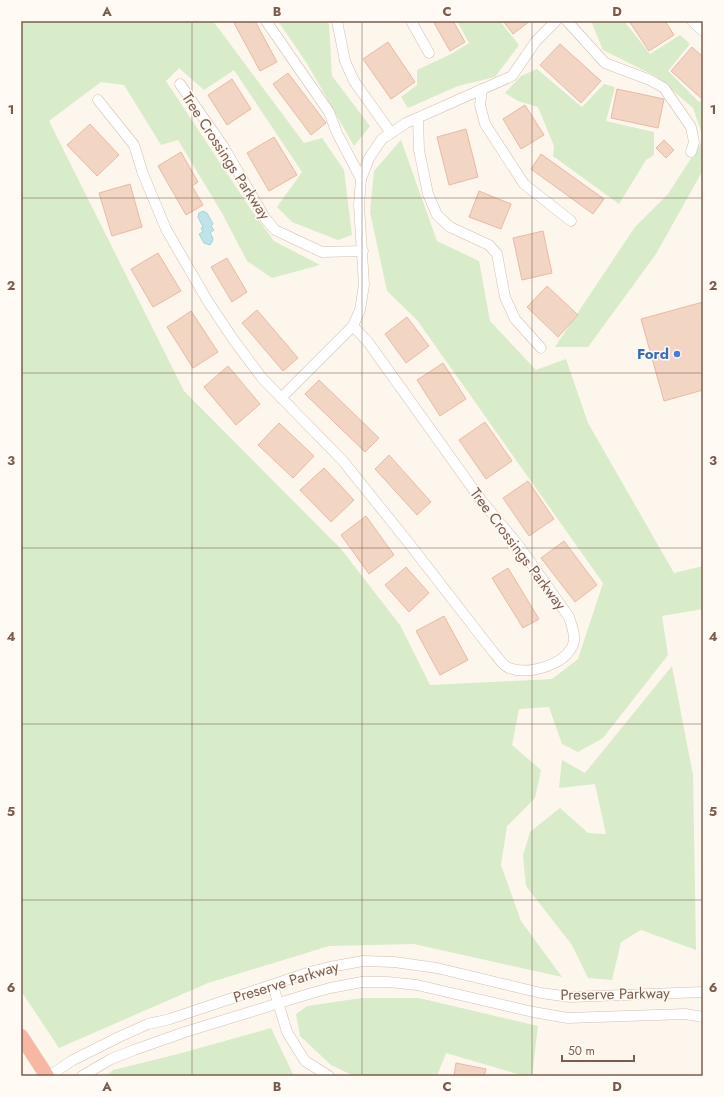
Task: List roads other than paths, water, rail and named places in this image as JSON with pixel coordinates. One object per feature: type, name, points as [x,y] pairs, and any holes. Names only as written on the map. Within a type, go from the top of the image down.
[{"type":"highway","points":[[21,1036],[48,1076]]},
{"type":"street","points":[[266,21],[329,112],[337,133],[361,179]]},
{"type":"street","points":[[336,21],[345,61],[354,81],[391,133]]},
{"type":"street","points":[[411,21],[429,53]]},
{"type":"street","points":[[281,398],[353,326],[360,310],[364,285],[359,205],[361,179],[369,158],[382,139],[406,123],[512,76],[536,40],[556,21]]},
{"type":"street","points":[[567,21],[605,63],[650,80],[664,88],[691,127],[694,142],[691,152]]},
{"type":"street","points":[[692,21],[703,31]]},
{"type":"street","name":"Tree Crossings Parkway","points":[[180,84],[223,146],[265,218],[275,230],[322,252],[363,251]]},
{"type":"street","points":[[482,89],[480,105],[485,124],[524,184],[571,221]]},
{"type":"street","name":"Tree Crossings Parkway","points":[[98,100],[134,145],[143,174],[166,229],[207,300],[233,339],[262,378],[343,462],[507,668],[522,670],[546,668],[564,657],[573,646],[574,630],[569,617],[518,546],[481,500],[368,342],[353,326]]},
{"type":"street","points":[[418,118],[419,150],[428,194],[437,215],[450,226],[489,245],[497,254],[505,297],[515,320],[541,348]]},
{"type":"street","name":"Preserve Parkway","points":[[48,1076],[73,1060],[118,1037],[148,1024],[170,1019],[273,986],[310,972],[363,961],[394,962],[437,968],[542,993],[570,997],[703,992]]},
{"type":"street","name":"Preserve Parkway","points":[[82,1076],[110,1059],[185,1032],[330,988],[362,982],[388,982],[417,985],[533,1012],[568,1018],[685,1014],[703,1017]]},
{"type":"street","points":[[273,986],[287,1032],[305,1062],[329,1076]]},
{"type":"water","points":[[203,211],[207,213],[213,224],[211,226],[214,230],[210,233],[213,238],[210,245],[204,243],[199,234],[203,232],[201,228],[203,227],[198,217],[199,213]]},
{"type":"place","name":"Ford","points":[[677,354]]}]
